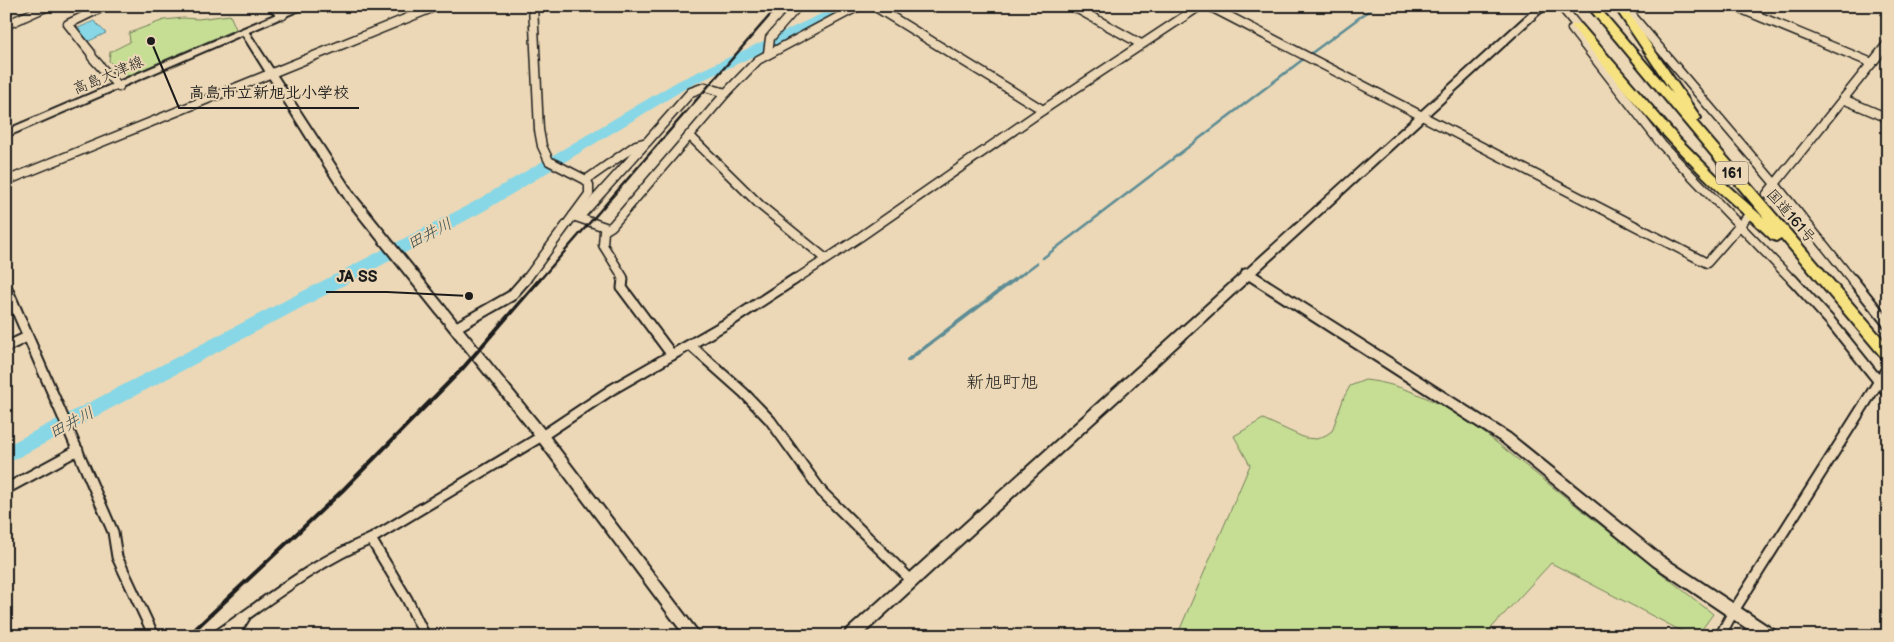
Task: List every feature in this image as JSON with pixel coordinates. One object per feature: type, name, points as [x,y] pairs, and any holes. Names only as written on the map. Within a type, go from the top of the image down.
[{"type":"highway","name":"国道161号","points":[[1592,6],[1888,355]]},
{"type":"highway","points":[[1619,6],[1703,129],[1805,250],[1833,290]]},
{"type":"highway","points":[[1577,26],[1610,67],[1710,176],[1833,290]]},
{"type":"main road","name":"高島大津線","points":[[6,134],[304,6]]},
{"type":"street","points":[[6,25],[48,6]]},
{"type":"street","points":[[105,6],[68,24],[91,53],[92,57],[119,87]]},
{"type":"street","points":[[271,6],[283,15]]},
{"type":"street","points":[[6,180],[437,6]]},
{"type":"street","points":[[455,328],[511,296],[532,273],[589,194],[590,185],[586,180],[549,161],[542,146],[539,130],[533,6]]},
{"type":"street","points":[[768,51],[770,38],[798,6]]},
{"type":"street","points":[[672,355],[622,288],[623,277],[603,245],[604,231],[726,93],[768,51],[859,6]]},
{"type":"street","points":[[874,6],[1043,110]]},
{"type":"street","points":[[1072,6],[1141,44]]},
{"type":"street","points":[[216,636],[325,561],[346,549],[371,539],[542,436],[611,390],[731,321],[825,258],[860,237],[1043,110],[1200,6]]},
{"type":"street","points":[[1209,6],[1707,263],[1747,217]]},
{"type":"street","points":[[851,636],[1421,115],[1530,17],[1548,6]]},
{"type":"street","points":[[1561,6],[1577,26],[1572,29],[1662,146],[1741,224],[1831,322],[1888,393]]},
{"type":"street","points":[[1624,6],[1775,184],[1888,324]]},
{"type":"street","points":[[1734,6],[1872,63]]},
{"type":"street","points":[[244,31],[350,197],[542,436],[694,636]]},
{"type":"street","points":[[1767,194],[1888,43]]},
{"type":"street","points":[[573,216],[583,213],[691,92],[705,87],[726,93]]},
{"type":"street","points":[[1843,99],[1888,118]]},
{"type":"street","points":[[689,135],[760,205],[825,258]]},
{"type":"street","points":[[586,180],[636,145],[647,142]]},
{"type":"street","points":[[573,216],[608,228]]},
{"type":"street","points":[[1247,273],[1506,438],[1658,561],[1770,636]]},
{"type":"street","points":[[6,286],[113,532],[118,557],[154,636]]},
{"type":"street","points":[[6,347],[27,337]]},
{"type":"street","points":[[690,345],[770,420],[822,492],[912,581]]},
{"type":"street","points":[[1720,636],[1733,612],[1888,367]]},
{"type":"street","points":[[6,489],[78,450]]},
{"type":"street","points":[[371,539],[407,599],[425,636]]},
{"type":"street","points":[[233,636],[248,613]]},
{"type":"green space","points":[[230,15],[236,29],[125,77],[109,61],[110,52],[130,42],[129,33],[164,20],[198,19]]},
{"type":"green space","points":[[1365,380],[1408,390],[1448,409],[1473,424],[1713,614],[1697,636],[1691,636],[1551,563],[1484,636],[1177,636],[1250,465],[1234,436],[1263,419],[1305,438],[1317,439],[1332,431],[1350,386]]},
{"type":"water","points":[[94,21],[106,33],[89,41],[76,29]]},
{"type":"waterway","name":"田井川","points":[[6,456],[478,207],[683,84],[849,6]]},
{"type":"waterway","points":[[1309,55],[1375,6]]},
{"type":"waterway","points":[[1043,258],[1306,57]]},
{"type":"waterway","points":[[1013,281],[1037,263]]},
{"type":"waterway","points":[[908,360],[1015,279]]},
{"type":"railway","points":[[539,281],[778,6]]},
{"type":"railway","points":[[188,636],[342,491],[463,368],[540,279]]},
{"type":"place","name":"高島市立新旭北小学校","points":[[151,41]]},
{"type":"place","name":"JA SS","points":[[469,296]]},
{"type":"district","name":"新旭町旭","points":[[1002,382]]}]
